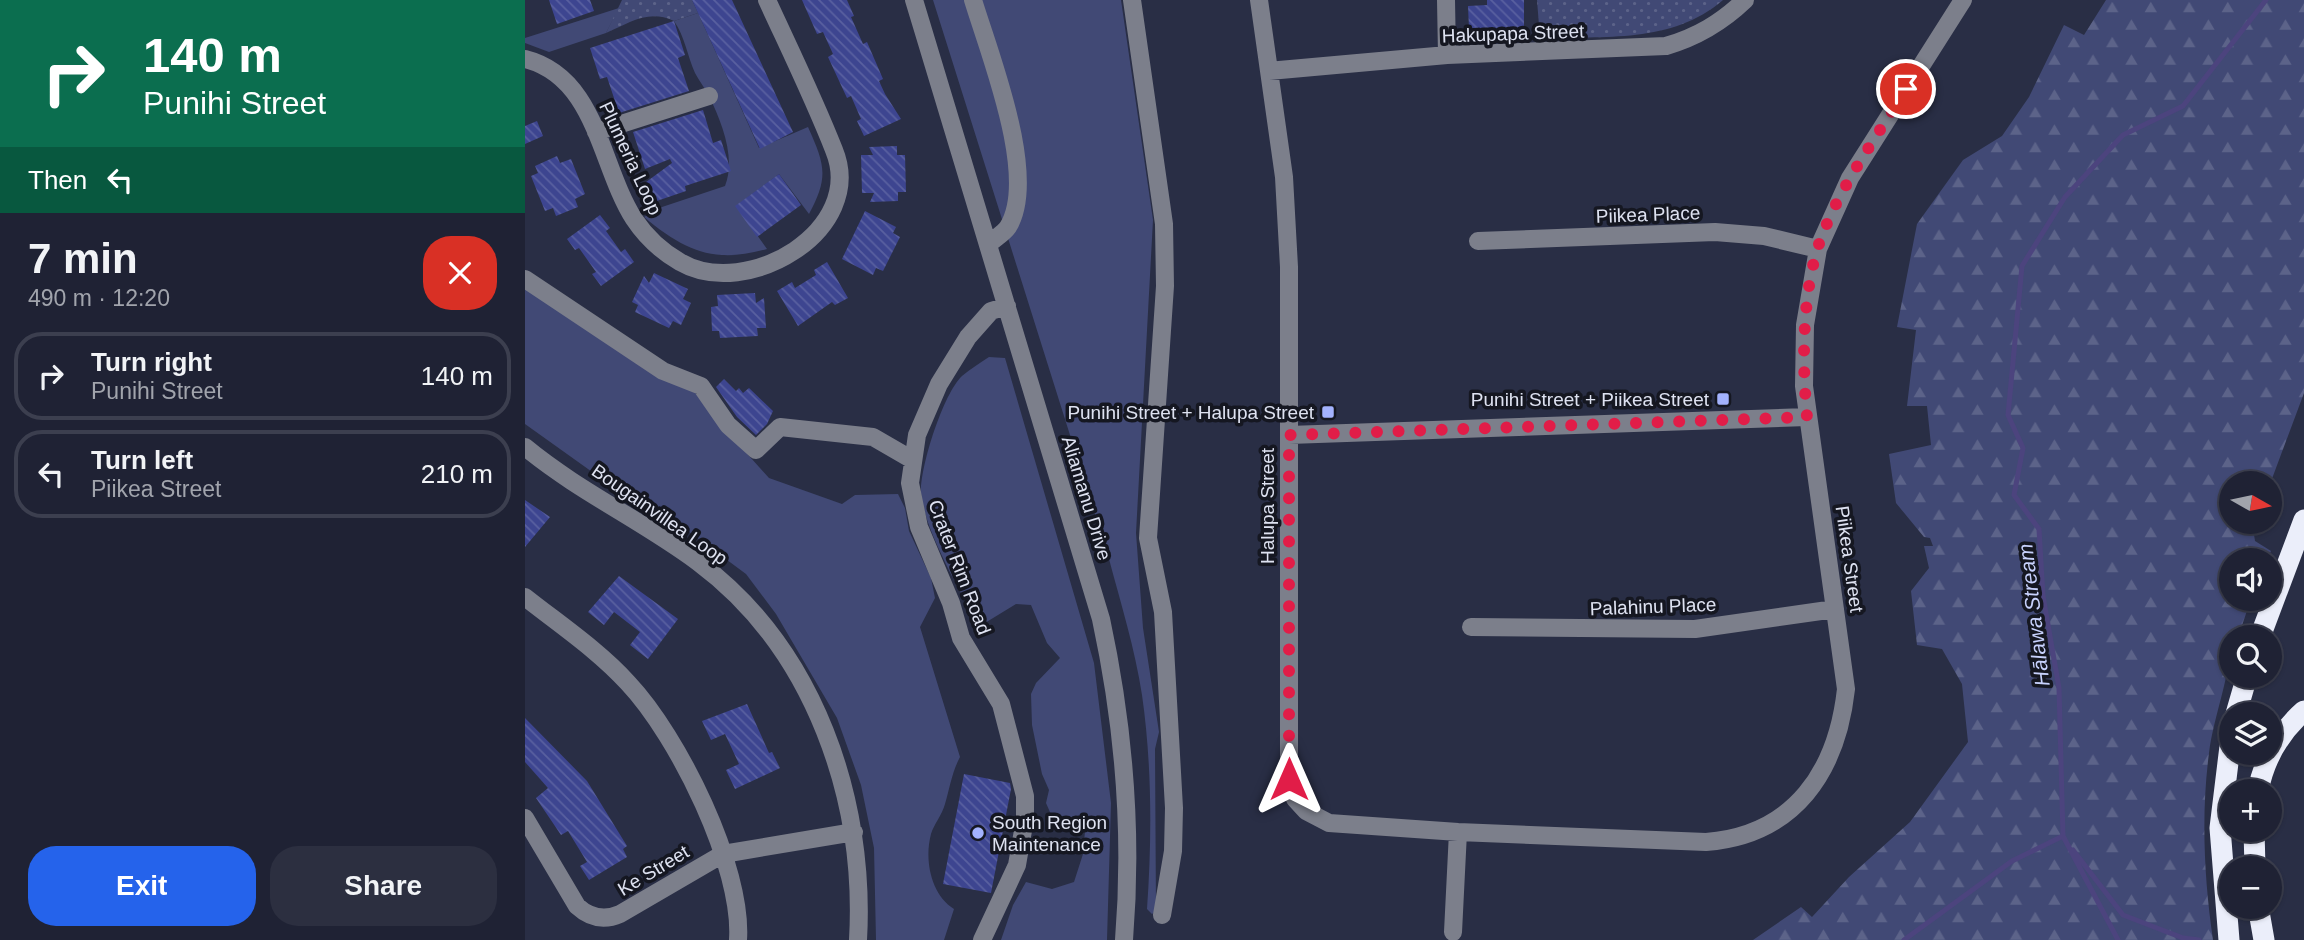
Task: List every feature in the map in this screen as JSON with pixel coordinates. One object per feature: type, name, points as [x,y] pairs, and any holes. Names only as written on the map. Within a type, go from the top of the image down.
[{"type":"highway","points":[[2265,625],[2304,520]]},
{"type":"highway","points":[[2262,779],[2276,741],[2304,710]]},
{"type":"highway","points":[[2228,765],[2220,828],[2229,940]]},
{"type":"highway","points":[[2260,919],[2264,940]]},
{"type":"street","name":"Plumeria Loop","points":[[525,59],[550,70],[581,99],[632,216],[655,245],[683,263],[721,273],[768,267],[796,250],[821,226],[838,191],[840,176],[837,157],[827,131],[767,0]]},
{"type":"street","name":"Aliamanu Drive","points":[[914,0],[1090,580],[1109,657],[1127,794],[1128,898],[1124,940]]},
{"type":"street","points":[[973,0],[1025,148],[1008,227],[988,245]]},
{"type":"street","points":[[1132,0],[1164,224],[1165,286],[1148,538],[1163,612],[1174,808],[1173,851],[1162,915]]},
{"type":"street","name":"Halupa Street","points":[[1259,0],[1284,177],[1289,267],[1291,790],[1306,811],[1329,823],[1458,832]]},
{"type":"street","points":[[1446,0],[1447,55]]},
{"type":"street","name":"Hakupapa Street","points":[[1269,71],[1447,55],[1666,46],[1690,39],[1713,27],[1745,0]]},
{"type":"street","name":"Piikea Street","points":[[1458,832],[1706,842],[1742,836],[1775,820],[1793,808],[1818,780],[1837,739],[1846,689],[1807,417],[1805,325],[1818,249],[1850,178],[1963,0]]},
{"type":"street","points":[[596,132],[709,96]]},
{"type":"street","name":"Piikea Place","points":[[1478,241],[1715,232],[1764,236],[1818,249]]},
{"type":"street","points":[[525,279],[663,370],[701,386],[728,425],[756,450],[780,427],[873,437],[911,459]]},
{"type":"street","name":"Crater Rim Road","points":[[982,940],[1017,865],[1025,819],[1025,796],[1001,704],[961,638],[951,603],[919,527],[910,483],[911,459],[929,405],[955,356],[991,312],[1007,306]]},
{"type":"street","points":[[1289,435],[1807,417]]},
{"type":"street","name":"Bougainvillea Loop","points":[[525,447],[700,564],[758,622],[789,663],[814,706],[837,760],[854,832],[859,880],[858,940]]},
{"type":"street","points":[[525,597],[603,660],[646,704],[679,753],[723,855],[734,889],[738,940]]},
{"type":"street","name":"Palahinu Place","points":[[1471,627],[1695,629],[1835,609]]},
{"type":"street","name":"Ke Street","points":[[525,818],[577,906],[597,918],[620,914],[723,855],[854,832]]},
{"type":"street","points":[[1453,932],[1458,832]]},
{"type":"green space","points":[[622,0],[692,0],[698,13],[674,21],[656,16],[647,17],[606,33]]},
{"type":"green space","points":[[933,0],[1121,0],[1153,220],[1136,533],[1143,628],[1159,732],[1155,749],[1156,911],[1152,914],[1147,909],[1150,856],[1148,748],[1142,695],[1132,644],[1109,559]]},
{"type":"green space","points":[[1537,0],[1723,0],[1703,14],[1660,31],[1613,37],[1540,38]]},
{"type":"green space","points":[[2106,0],[2304,0],[2304,393],[2275,471],[2219,471],[2219,534],[2254,534],[2255,541],[2266,548],[2219,548],[2219,611],[2247,611],[2242,625],[2219,625],[2219,688],[2223,688],[2209,753],[2205,799],[2207,894],[2213,940],[1753,940],[1801,907],[1812,917],[1849,877],[1910,822],[1968,742],[1962,684],[1942,649],[1917,645],[1911,591],[1929,568],[1924,546],[1933,546],[1930,538],[1924,537],[1896,503],[1889,454],[1931,445],[1927,406],[1907,406],[1916,330],[1897,327],[1917,224],[1963,160],[2002,136],[2029,97],[2064,25],[2084,35]]},
{"type":"green space","points":[[619,8],[606,33],[549,52],[525,43],[525,38]]},
{"type":"green space","points":[[698,13],[759,148],[808,127],[821,161],[820,190],[809,214],[779,174],[736,206],[767,249],[731,255],[701,251],[673,238],[644,217],[662,207],[725,186],[728,175],[728,152],[723,129],[709,96],[695,73],[674,21]]},
{"type":"green space","points":[[525,279],[688,382],[706,408],[769,478],[842,504],[855,495],[898,494],[905,508],[909,531],[931,578],[935,598],[920,627],[960,757],[944,808],[932,830],[928,855],[935,886],[946,903],[954,909],[944,940],[876,940],[874,848],[861,785],[837,718],[776,614],[746,574],[646,500],[595,474],[525,424]]},
{"type":"green space","points":[[989,357],[1005,358],[1094,663],[1111,803],[1107,940],[1001,940],[1013,905],[1026,882],[1052,889],[1074,882],[1083,854],[1085,831],[1053,819],[1046,803],[1049,790],[1042,774],[1032,725],[1031,694],[1036,683],[1060,658],[1047,643],[1031,605],[1016,604],[980,626],[944,561],[923,507],[921,493],[924,466],[947,398],[962,376]]},
{"type":"building","points":[[549,0],[590,0],[594,11],[557,24]]},
{"type":"building","points":[[692,0],[732,0],[793,132],[760,149]]},
{"type":"building","points":[[802,0],[847,0],[863,44],[867,42],[883,79],[879,81],[901,119],[864,136],[857,121],[861,119],[851,96],[847,98],[828,57],[833,54],[823,32],[817,34]]},
{"type":"building","points":[[1487,0],[1524,0],[1524,31],[1469,29],[1468,6],[1487,5]]},
{"type":"building","points":[[674,21],[685,55],[678,58],[689,91],[619,113],[607,77],[600,79],[590,48]]},
{"type":"building","points":[[703,110],[713,143],[721,140],[731,171],[685,186],[686,191],[648,204],[642,185],[672,163],[670,159],[645,169],[633,132]]},
{"type":"building","points":[[537,121],[543,136],[525,144],[525,126]]},
{"type":"building","points":[[897,146],[897,155],[905,155],[906,192],[898,192],[898,201],[870,202],[874,193],[862,193],[861,155],[873,155],[869,147]]},
{"type":"building","points":[[557,156],[560,163],[571,159],[585,194],[575,199],[578,207],[556,216],[553,208],[545,211],[531,176],[538,173],[535,166]]},
{"type":"building","points":[[779,174],[801,205],[757,237],[735,206]]},
{"type":"building","points":[[865,211],[896,227],[893,233],[900,237],[883,271],[876,268],[873,275],[842,259]]},
{"type":"building","points":[[600,215],[610,228],[606,231],[621,252],[625,249],[634,262],[601,286],[592,274],[596,272],[579,248],[575,250],[567,239]]},
{"type":"building","points":[[827,262],[848,298],[835,305],[832,302],[798,326],[777,291],[792,282],[795,288],[816,275],[814,270]]},
{"type":"building","points":[[654,273],[688,289],[683,299],[691,303],[681,325],[673,321],[669,328],[635,312],[638,305],[632,302],[644,276],[649,283]]},
{"type":"building","points":[[755,293],[756,303],[764,298],[766,328],[757,328],[758,336],[720,338],[719,331],[712,331],[711,307],[718,306],[717,295]]},
{"type":"building","points":[[724,379],[736,391],[739,388],[743,393],[749,388],[773,411],[767,424],[756,435],[737,417],[716,387]]},
{"type":"building","points":[[525,500],[550,517],[525,547]]},
{"type":"building","points":[[619,576],[678,619],[648,659],[630,645],[640,632],[614,612],[604,625],[588,612]]},
{"type":"building","points":[[747,704],[769,753],[772,752],[780,768],[735,789],[726,770],[739,764],[725,734],[711,740],[702,721]]},
{"type":"building","points":[[525,718],[587,781],[627,846],[623,849],[627,857],[589,880],[580,866],[587,862],[568,831],[561,835],[536,798],[548,788],[525,762]]},
{"type":"building","name":"South Region Maintenance","points":[[964,774],[1010,783],[991,893],[943,884]]},
{"type":"waterway","name":"Hālawa Stream","points":[[2118,940],[2063,836],[2059,688],[2043,596],[2039,529],[2014,495],[2023,448],[2008,415],[2022,266],[2065,197],[2123,135],[2183,106],[2266,0]]},
{"type":"waterway","points":[[1904,940],[2012,861],[2063,836]]},
{"type":"waterway","points":[[2073,850],[2123,915],[2183,938],[2199,940]]},
{"type":"place","name":"Punihi Street + Piikea Street","points":[[1723,399]]},
{"type":"place","name":"Punihi Street + Halupa Street","points":[[1328,412]]},
{"type":"place","name":"South Region Maintenance","points":[[978,833]]},
{"type":"route","points":[[1289,779],[1289,435],[1807,417],[1803,358],[1805,325],[1818,249],[1850,178],[1906,89]]}]
